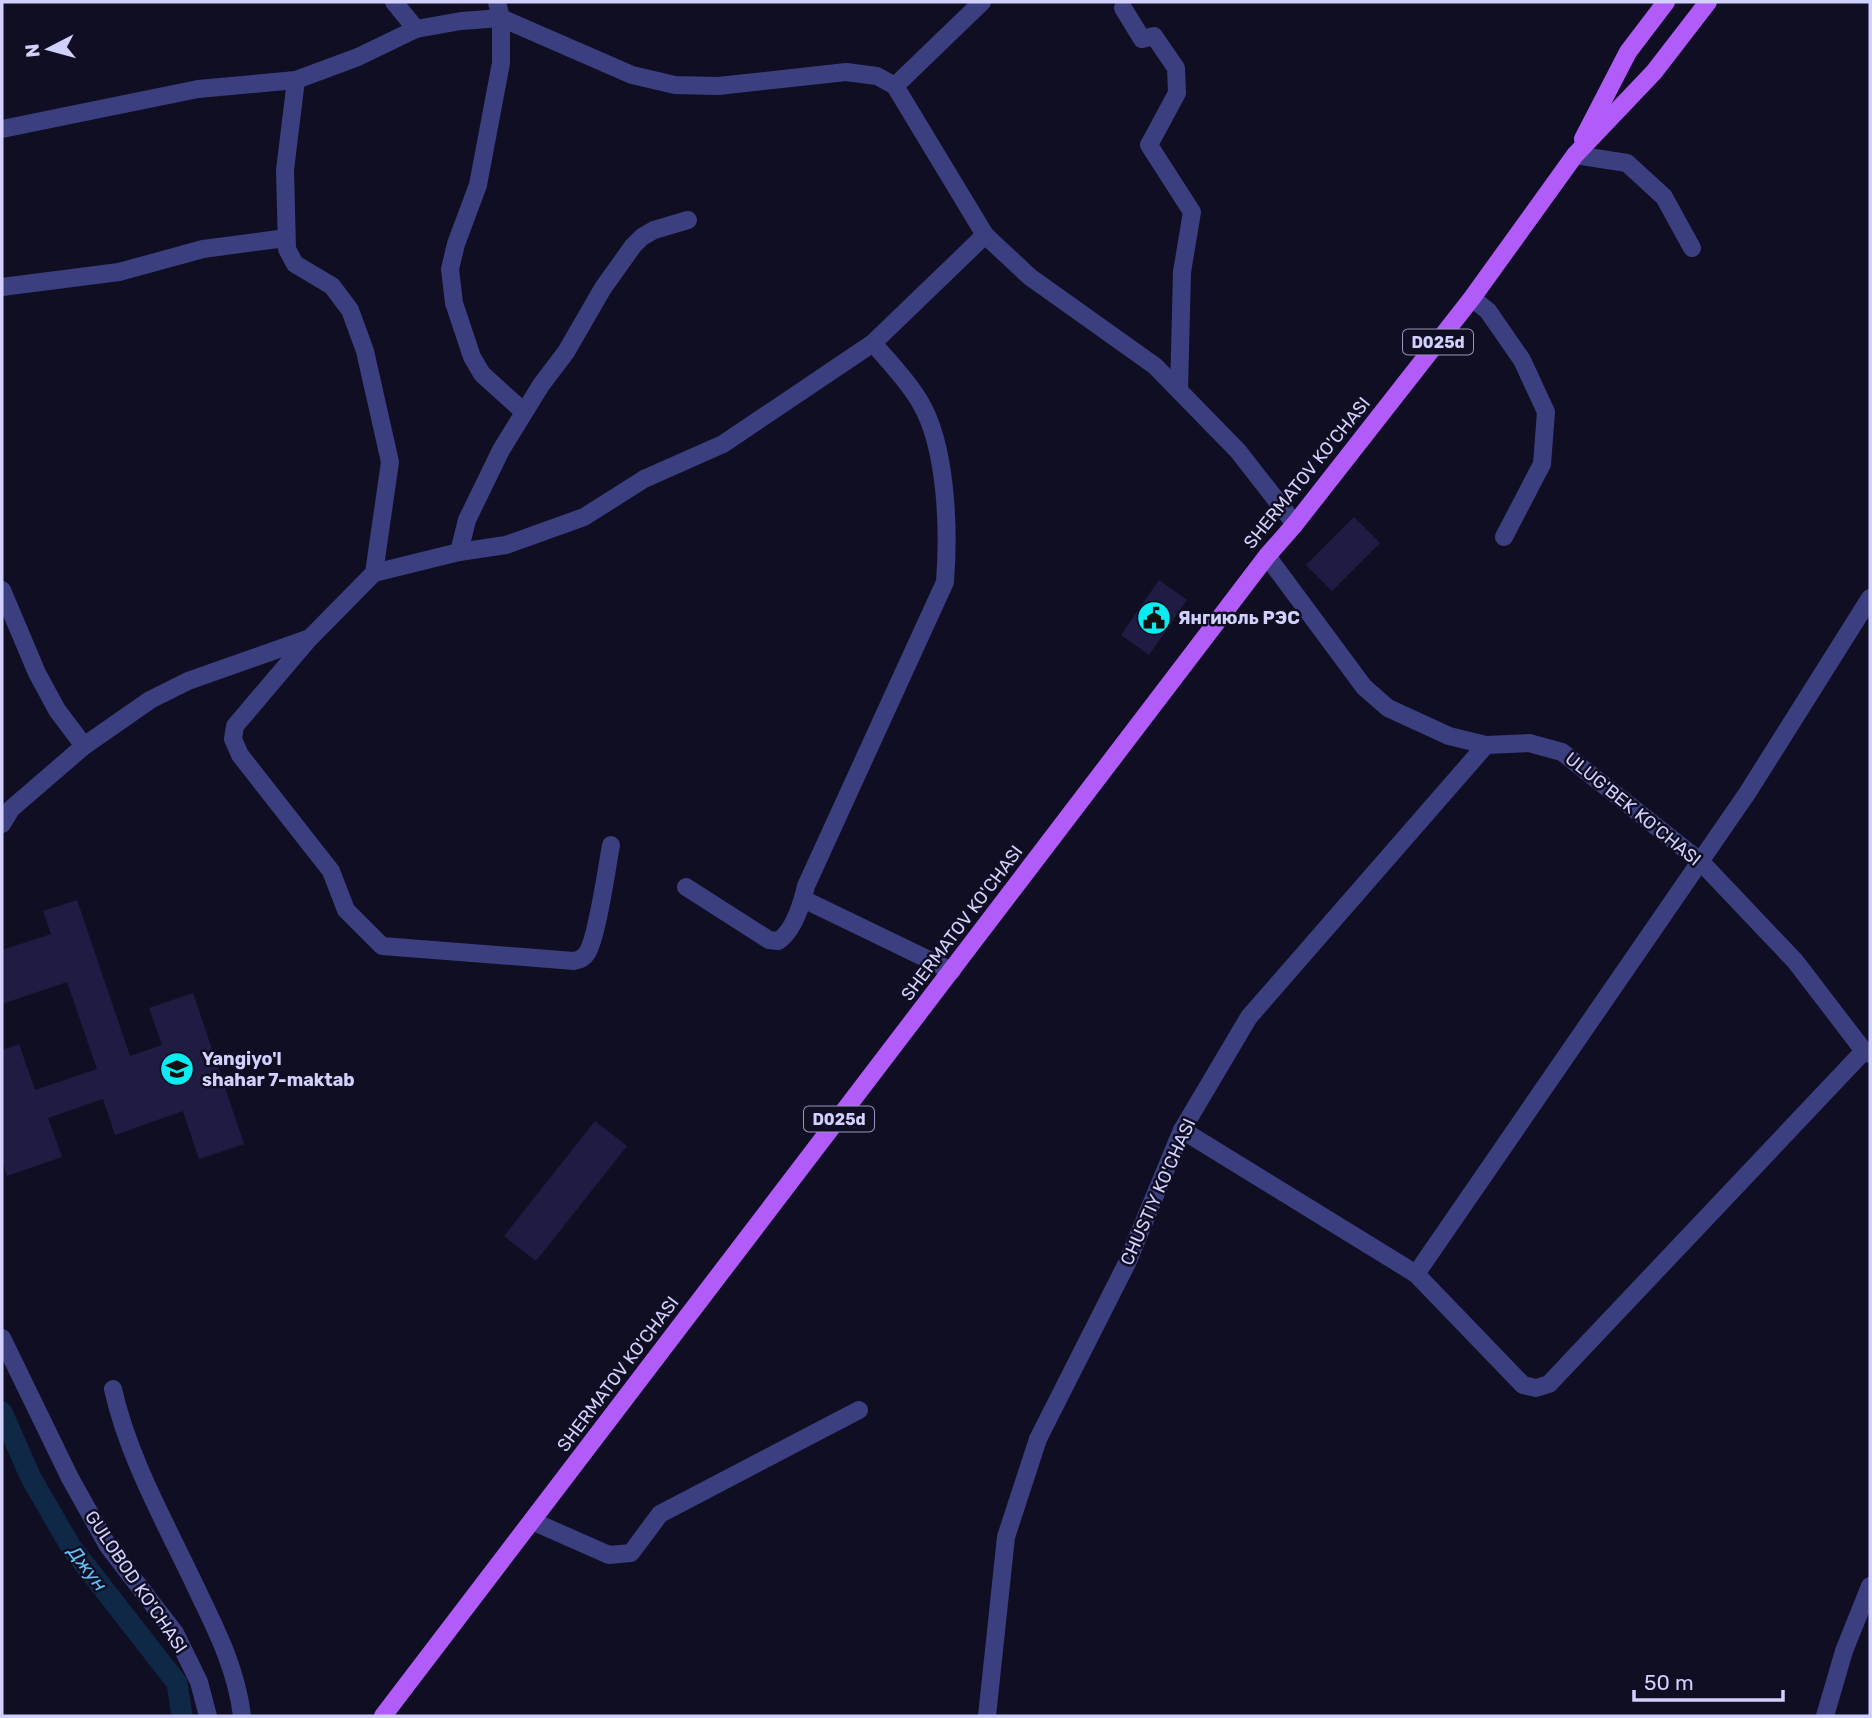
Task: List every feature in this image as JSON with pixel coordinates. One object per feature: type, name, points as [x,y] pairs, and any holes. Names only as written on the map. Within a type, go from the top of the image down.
[{"type":"main road","name":"SHERMATOV KO'CHASI","points":[[383,1716],[1267,556],[1296,524],[1472,298],[1574,155],[1628,52],[1666,2]]},
{"type":"main road","name":"SHERMATOV KO'CHASI","points":[[1574,155],[1654,72],[1708,2]]},
{"type":"street","points":[[394,2],[416,29]]},
{"type":"street","points":[[895,86],[982,2]]},
{"type":"street","points":[[1123,8],[1142,39],[1154,36],[1176,68],[1177,93],[1149,145],[1192,212],[1182,272],[1179,390]]},
{"type":"street","points":[[499,10],[501,62],[478,185],[456,244],[450,269],[454,303],[472,357],[482,374],[524,412]]},
{"type":"street","points":[[2,129],[198,89],[296,80],[358,57],[416,29],[461,21],[499,10],[632,75],[675,85],[719,86],[846,72],[877,76],[895,86],[985,235],[1030,276],[1154,366],[1238,451],[1296,524]]},
{"type":"street","points":[[296,80],[285,170],[286,238],[295,264],[332,286],[350,310],[365,351],[390,462],[374,573]]},
{"type":"street","points":[[1574,155],[1627,163],[1664,197],[1692,248]]},
{"type":"street","points":[[459,552],[467,520],[501,450],[566,352],[603,288],[642,237],[654,230],[688,220]]},
{"type":"street","points":[[611,845],[589,951],[580,959],[574,961],[382,946],[346,910],[331,872],[240,755],[233,739],[236,726],[310,638],[374,573],[459,552],[506,545],[584,517],[644,479],[723,444],[873,344],[985,235]]},
{"type":"street","points":[[2,287],[119,272],[203,249],[286,238]]},
{"type":"street","points":[[1472,298],[1488,311],[1522,360],[1546,412],[1542,464],[1504,537]]},
{"type":"street","points":[[686,887],[774,941],[787,934],[806,886],[945,582],[945,510],[939,457],[930,422],[920,401],[873,344]]},
{"type":"street","name":"ULUG'BEK KO'CHASI","points":[[1267,556],[1364,687],[1388,708],[1449,736],[1486,745],[1529,743],[1562,752],[1700,862],[1795,961],[1867,1053]]},
{"type":"street","points":[[2,590],[37,673],[57,710],[84,746]]},
{"type":"street","points":[[1416,1274],[1700,862],[1805,704],[1870,598]]},
{"type":"street","points":[[2,824],[11,809],[84,746],[150,700],[188,681],[310,638]]},
{"type":"street","name":"CHUSTIY KO'CHASI","points":[[987,1716],[1006,1537],[1038,1439],[1127,1263],[1182,1130],[1249,1017],[1486,745]]},
{"type":"street","points":[[803,899],[952,971]]},
{"type":"street","points":[[1182,1130],[1416,1274],[1523,1385],[1536,1388],[1549,1384],[1867,1053]]},
{"type":"street","name":"GULOBOD KO'CHASI","points":[[2,1338],[70,1478],[108,1546],[175,1633],[199,1682],[208,1716]]},
{"type":"street","points":[[113,1389],[119,1417],[149,1487],[220,1637],[239,1689],[243,1716]]},
{"type":"street","points":[[532,1521],[609,1555],[631,1553],[660,1514],[859,1410]]},
{"type":"street","points":[[1825,1716],[1844,1651],[1870,1586]]},
{"type":"building","points":[[1354,517],[1380,543],[1332,591],[1306,565]]},
{"type":"building","name":"Янгиюль РЭС","points":[[1159,580],[1187,600],[1149,655],[1121,635]]},
{"type":"building","points":[[77,900],[130,1056],[162,1045],[149,1008],[193,993],[244,1144],[199,1159],[183,1111],[115,1135],[103,1099],[48,1118],[62,1157],[7,1176],[2,1160],[2,1050],[19,1044],[35,1090],[97,1069],[67,982],[2,1004],[2,950],[51,934],[43,911]]},
{"type":"building","points":[[595,1121],[627,1146],[536,1261],[504,1236]]},
{"type":"waterway","name":"Джун","points":[[2,1412],[31,1478],[71,1547],[177,1683],[182,1716]]},
{"type":"place","name":"Янгиюль РЭС","points":[[1154,618]]},
{"type":"place","name":"Yangiyo'l shahar 7-maktab","points":[[177,1069]]}]
